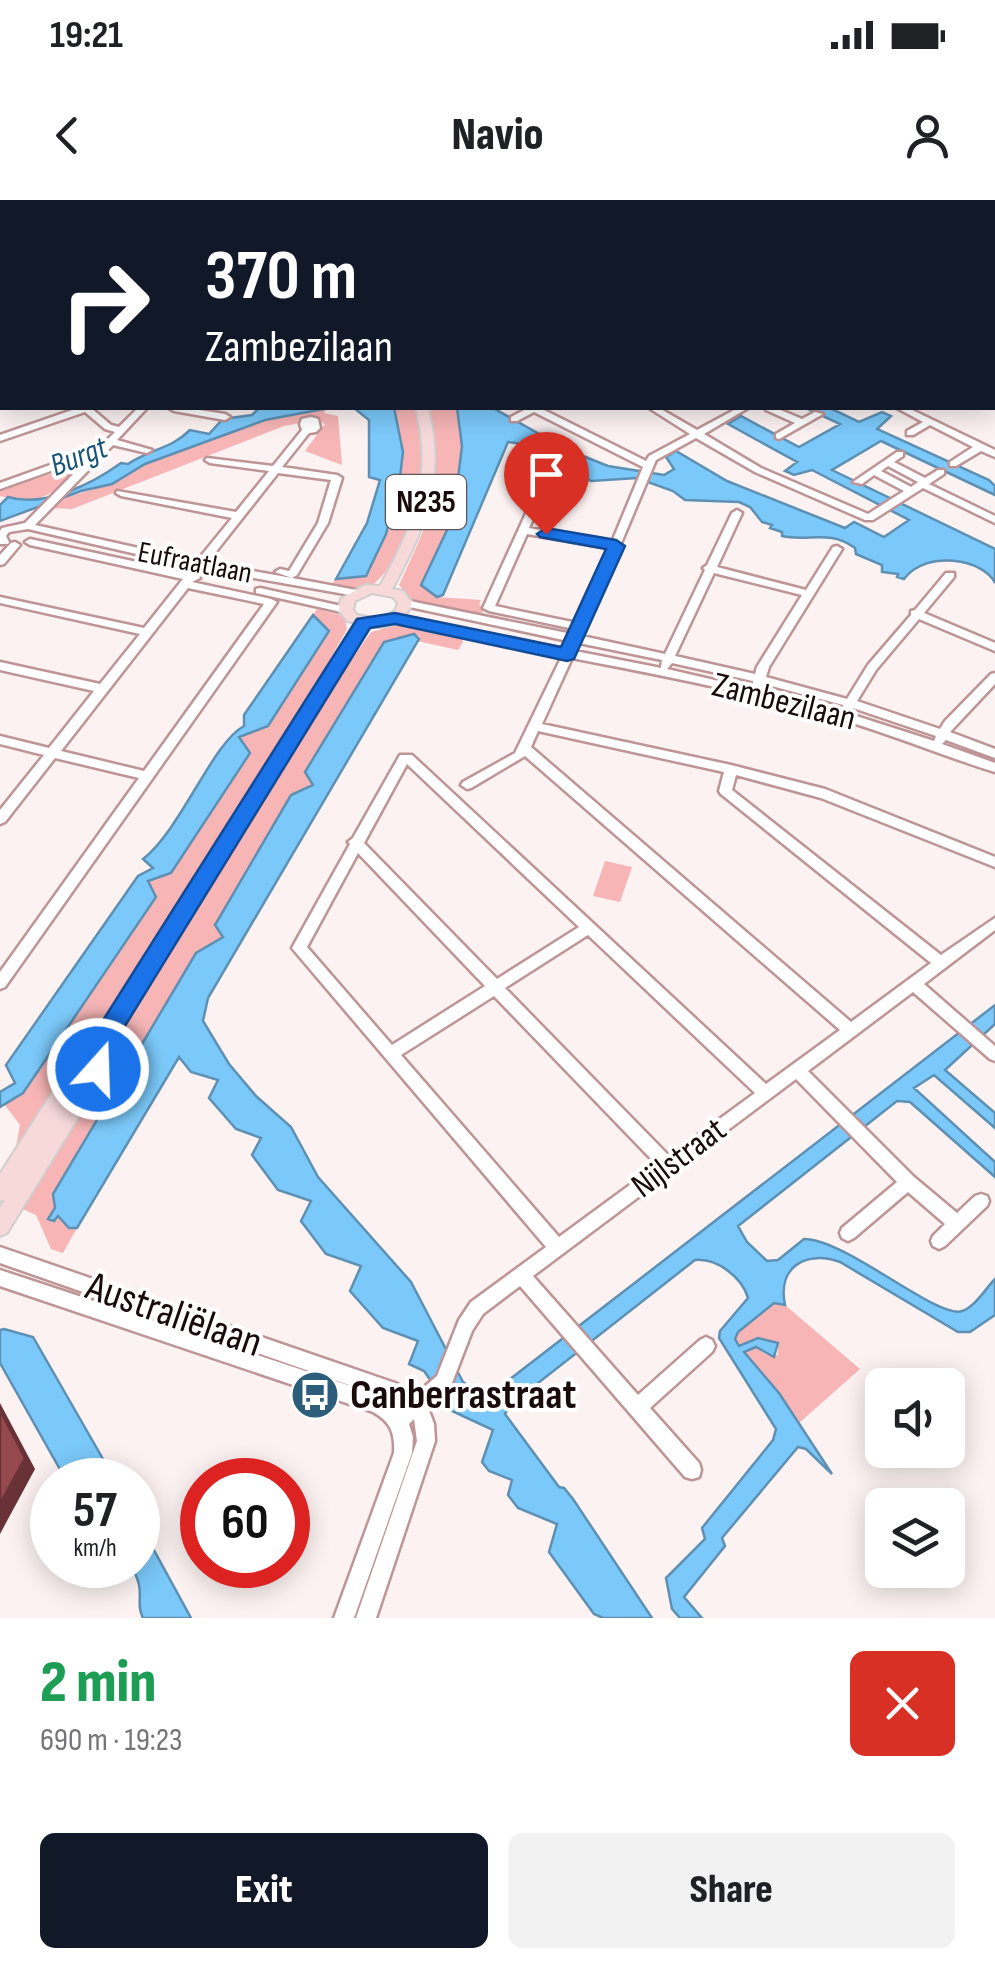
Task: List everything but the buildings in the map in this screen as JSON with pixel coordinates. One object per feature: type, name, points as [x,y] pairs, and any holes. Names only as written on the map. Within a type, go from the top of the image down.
[{"type":"main road","name":"N235","points":[[385,588],[410,547],[426,502],[432,462],[422,410]]},
{"type":"main road","points":[[385,588],[405,603],[395,618],[364,623],[346,610],[346,602],[356,593],[385,588]]},
{"type":"main road","points":[[0,1192],[82,1063],[108,1032],[364,623]]},
{"type":"main road","points":[[0,1226],[98,1069],[108,1032]]},
{"type":"street","points":[[0,438],[80,410]]},
{"type":"street","points":[[88,410],[108,428],[120,430]]},
{"type":"street","points":[[32,528],[45,508],[140,410]]},
{"type":"street","points":[[185,410],[225,417]]},
{"type":"street","points":[[514,418],[531,410]]},
{"type":"street","points":[[538,410],[647,473]]},
{"type":"street","points":[[657,410],[758,470],[869,518],[941,472]]},
{"type":"street","points":[[467,785],[519,756],[524,748],[652,458],[740,410]]},
{"type":"street","points":[[773,410],[802,423]]},
{"type":"street","points":[[906,410],[995,454]]},
{"type":"street","points":[[779,436],[818,414]]},
{"type":"street","points":[[910,433],[928,422]]},
{"type":"street","points":[[0,819],[307,429]]},
{"type":"street","points":[[110,442],[147,450]]},
{"type":"street","points":[[954,464],[978,448]]},
{"type":"street","points":[[858,482],[900,454]]},
{"type":"street","points":[[0,486],[78,458],[90,461]]},
{"type":"street","points":[[210,460],[337,478],[323,523],[292,575]]},
{"type":"street","points":[[887,462],[919,486]]},
{"type":"street","points":[[551,466],[489,608],[580,627]]},
{"type":"street","points":[[874,471],[995,520]]},
{"type":"street","points":[[121,493],[240,516]]},
{"type":"street","points":[[665,667],[737,513]]},
{"type":"street","points":[[0,562],[6,530],[32,528],[38,534],[30,542],[6,545]]},
{"type":"street","name":"Eufraatlaan","points":[[32,528],[356,593]]},
{"type":"street","points":[[524,530],[616,546]]},
{"type":"street","name":"Eufraatlaan","points":[[30,542],[271,602],[147,776]]},
{"type":"street","points":[[756,693],[763,667],[837,549]]},
{"type":"street","name":"Eufraatlaan","points":[[204,561],[292,575]]},
{"type":"street","points":[[708,568],[810,594]]},
{"type":"street","points":[[847,708],[915,614],[950,575]]},
{"type":"street","name":"Eufraatlaan","points":[[188,581],[346,610]]},
{"type":"street","points":[[0,600],[148,632]]},
{"type":"street","name":"Zambezilaan","points":[[405,603],[574,640],[756,693],[847,708]]},
{"type":"street","points":[[915,614],[995,646]]},
{"type":"street","name":"Zambezilaan","points":[[395,618],[567,654],[760,679],[995,754]]},
{"type":"street","points":[[12,665],[103,689]]},
{"type":"street","points":[[940,738],[995,677]]},
{"type":"street","points":[[534,726],[732,769],[825,794],[995,862]]},
{"type":"street","name":"Zambezilaan","points":[[940,738],[995,768]]},
{"type":"street","points":[[0,740],[147,776],[6,964],[0,983]]},
{"type":"street","points":[[524,748],[852,1031]]},
{"type":"street","points":[[558,1248],[299,948],[398,762],[408,758],[765,1093]]},
{"type":"street","points":[[732,769],[725,791],[940,962]]},
{"type":"street","points":[[355,842],[668,1166]]},
{"type":"street","name":"Nijlstraat","points":[[398,1421],[437,1392],[472,1313],[995,923]]},
{"type":"street","points":[[391,1054],[590,927]]},
{"type":"street","points":[[914,984],[995,1055]]},
{"type":"street","points":[[797,1070],[864,1133],[908,1182],[956,1224]]},
{"type":"street","points":[[848,1233],[908,1182]]},
{"type":"street","points":[[939,1242],[982,1201]]},
{"type":"street","name":"Australiëlaan","points":[[0,1255],[120,1307],[338,1382],[394,1392],[418,1406]]},
{"type":"street","points":[[522,1276],[692,1470]]},
{"type":"street","name":"Australiëlaan","points":[[0,1278],[120,1307]]},
{"type":"street","points":[[637,1408],[706,1346]]},
{"type":"street","name":"Australiëlaan","points":[[338,1382],[378,1404],[398,1421]]},
{"type":"street","points":[[366,1618],[426,1441],[425,1420],[418,1406]]},
{"type":"street","points":[[344,1618],[403,1453],[403,1432],[398,1421]]},
{"type":"shaded area","points":[[326,410],[324,413],[338,416],[342,465],[305,451],[325,424],[316,420],[284,426],[72,509],[50,508],[57,500],[112,484],[145,464],[265,420],[300,411]]},
{"type":"shaded area","points":[[394,410],[418,410],[422,474],[401,547],[390,566],[371,585],[360,589],[331,586],[336,579],[367,575],[386,534],[396,497],[387,488],[399,428]]},
{"type":"shaded area","points":[[427,410],[457,410],[462,446],[454,511],[465,519],[437,597],[481,600],[482,614],[547,627],[545,632],[415,603],[399,585],[433,499],[433,435]]},
{"type":"shaded area","points":[[73,463],[79,468],[44,496],[26,500],[0,496],[0,489],[58,472]]},
{"type":"shaded area","points":[[317,609],[344,616],[347,629],[294,723],[14,1158],[20,1125],[4,1104],[23,1093],[156,897],[147,881],[239,737],[329,631],[313,615]]},
{"type":"shaded area","points":[[401,624],[460,635],[463,642],[458,650],[417,641],[420,636],[384,642],[267,866],[53,1194],[58,1216],[69,1228],[77,1228],[63,1253],[51,1249],[36,1215],[18,1207],[101,1073],[136,1001],[303,729],[371,632]]},
{"type":"shaded area","points":[[605,861],[632,867],[620,902],[593,896]]},
{"type":"shaded area","points":[[774,1303],[785,1305],[860,1369],[799,1423],[743,1352],[756,1347],[765,1354],[778,1355],[778,1343],[751,1341],[739,1346],[735,1339],[738,1332]]},
{"type":"water","points":[[257,410],[318,410],[265,420],[145,464],[112,484],[81,491],[0,521],[0,505],[8,497],[37,499],[67,492],[121,463],[128,464],[168,445],[190,430],[209,434],[223,419],[252,415]]},
{"type":"water","points":[[356,410],[394,410],[403,452],[400,477],[388,488],[396,497],[386,534],[366,576],[336,579],[367,523],[380,480],[369,477],[369,420]]},
{"type":"water","points":[[457,410],[497,410],[568,450],[608,466],[664,475],[674,469],[666,457],[676,451],[727,481],[845,528],[854,522],[884,537],[909,520],[812,470],[794,475],[785,471],[797,462],[728,424],[741,416],[799,447],[840,424],[810,410],[834,410],[859,422],[882,412],[891,416],[877,429],[989,480],[995,486],[995,495],[881,441],[832,470],[995,549],[995,583],[979,568],[954,561],[926,564],[904,579],[897,577],[898,574],[882,572],[882,565],[856,554],[855,548],[846,542],[828,537],[782,536],[782,532],[770,528],[772,525],[762,522],[750,507],[739,502],[685,500],[673,491],[637,478],[591,481],[558,460],[520,452],[523,444],[508,442],[443,595],[437,597],[421,585],[448,528],[464,519],[454,512],[462,446]]},
{"type":"water","points":[[313,615],[329,631],[268,726],[239,737],[250,753],[171,873],[148,881],[156,897],[23,1093],[0,1107],[0,1092],[15,1083],[6,1065],[138,876],[153,868],[143,859],[170,829],[220,750],[244,726],[244,715]]},
{"type":"water","points":[[414,634],[419,639],[208,998],[203,1021],[229,1064],[256,1096],[291,1127],[318,1177],[411,1282],[463,1382],[479,1393],[492,1393],[995,1005],[995,1024],[945,1070],[995,1113],[995,1128],[934,1075],[914,1088],[995,1162],[995,1177],[910,1102],[897,1101],[738,1226],[747,1242],[767,1261],[778,1260],[804,1239],[822,1242],[950,1310],[967,1309],[995,1279],[995,1315],[970,1332],[958,1332],[840,1262],[816,1258],[797,1264],[790,1271],[784,1291],[785,1305],[774,1303],[738,1332],[735,1339],[739,1346],[758,1338],[778,1343],[774,1357],[756,1347],[744,1352],[779,1393],[832,1474],[806,1449],[798,1447],[722,1538],[725,1546],[684,1597],[702,1618],[680,1618],[672,1609],[666,1578],[705,1539],[702,1528],[773,1440],[776,1429],[719,1338],[720,1331],[748,1298],[728,1270],[712,1262],[695,1260],[510,1405],[505,1414],[559,1487],[573,1499],[652,1618],[603,1618],[594,1614],[549,1552],[557,1524],[518,1508],[508,1495],[512,1480],[489,1471],[482,1462],[493,1430],[452,1411],[424,1371],[409,1364],[418,1341],[383,1328],[350,1291],[361,1266],[326,1254],[301,1221],[311,1201],[278,1190],[252,1155],[261,1138],[236,1129],[209,1098],[218,1080],[191,1072],[179,1057],[77,1228],[69,1228],[58,1216],[54,1221],[48,1219],[55,1208],[53,1194],[196,953],[223,937],[215,925],[291,795],[313,785],[305,772],[384,642]]},
{"type":"water","points":[[0,1330],[33,1337],[102,1458],[54,1458],[0,1363]]},
{"type":"water","points":[[160,1561],[191,1618],[143,1618],[140,1589],[160,1588]]},
{"type":"place","name":"Canberrastraat","points":[[315,1395]]},
{"type":"route","points":[[98,1069],[108,1032],[364,623],[380,624],[395,618],[567,654],[616,546],[546,534]]},
{"type":"water label","name":"Burgt","points":[[79,457]]}]
